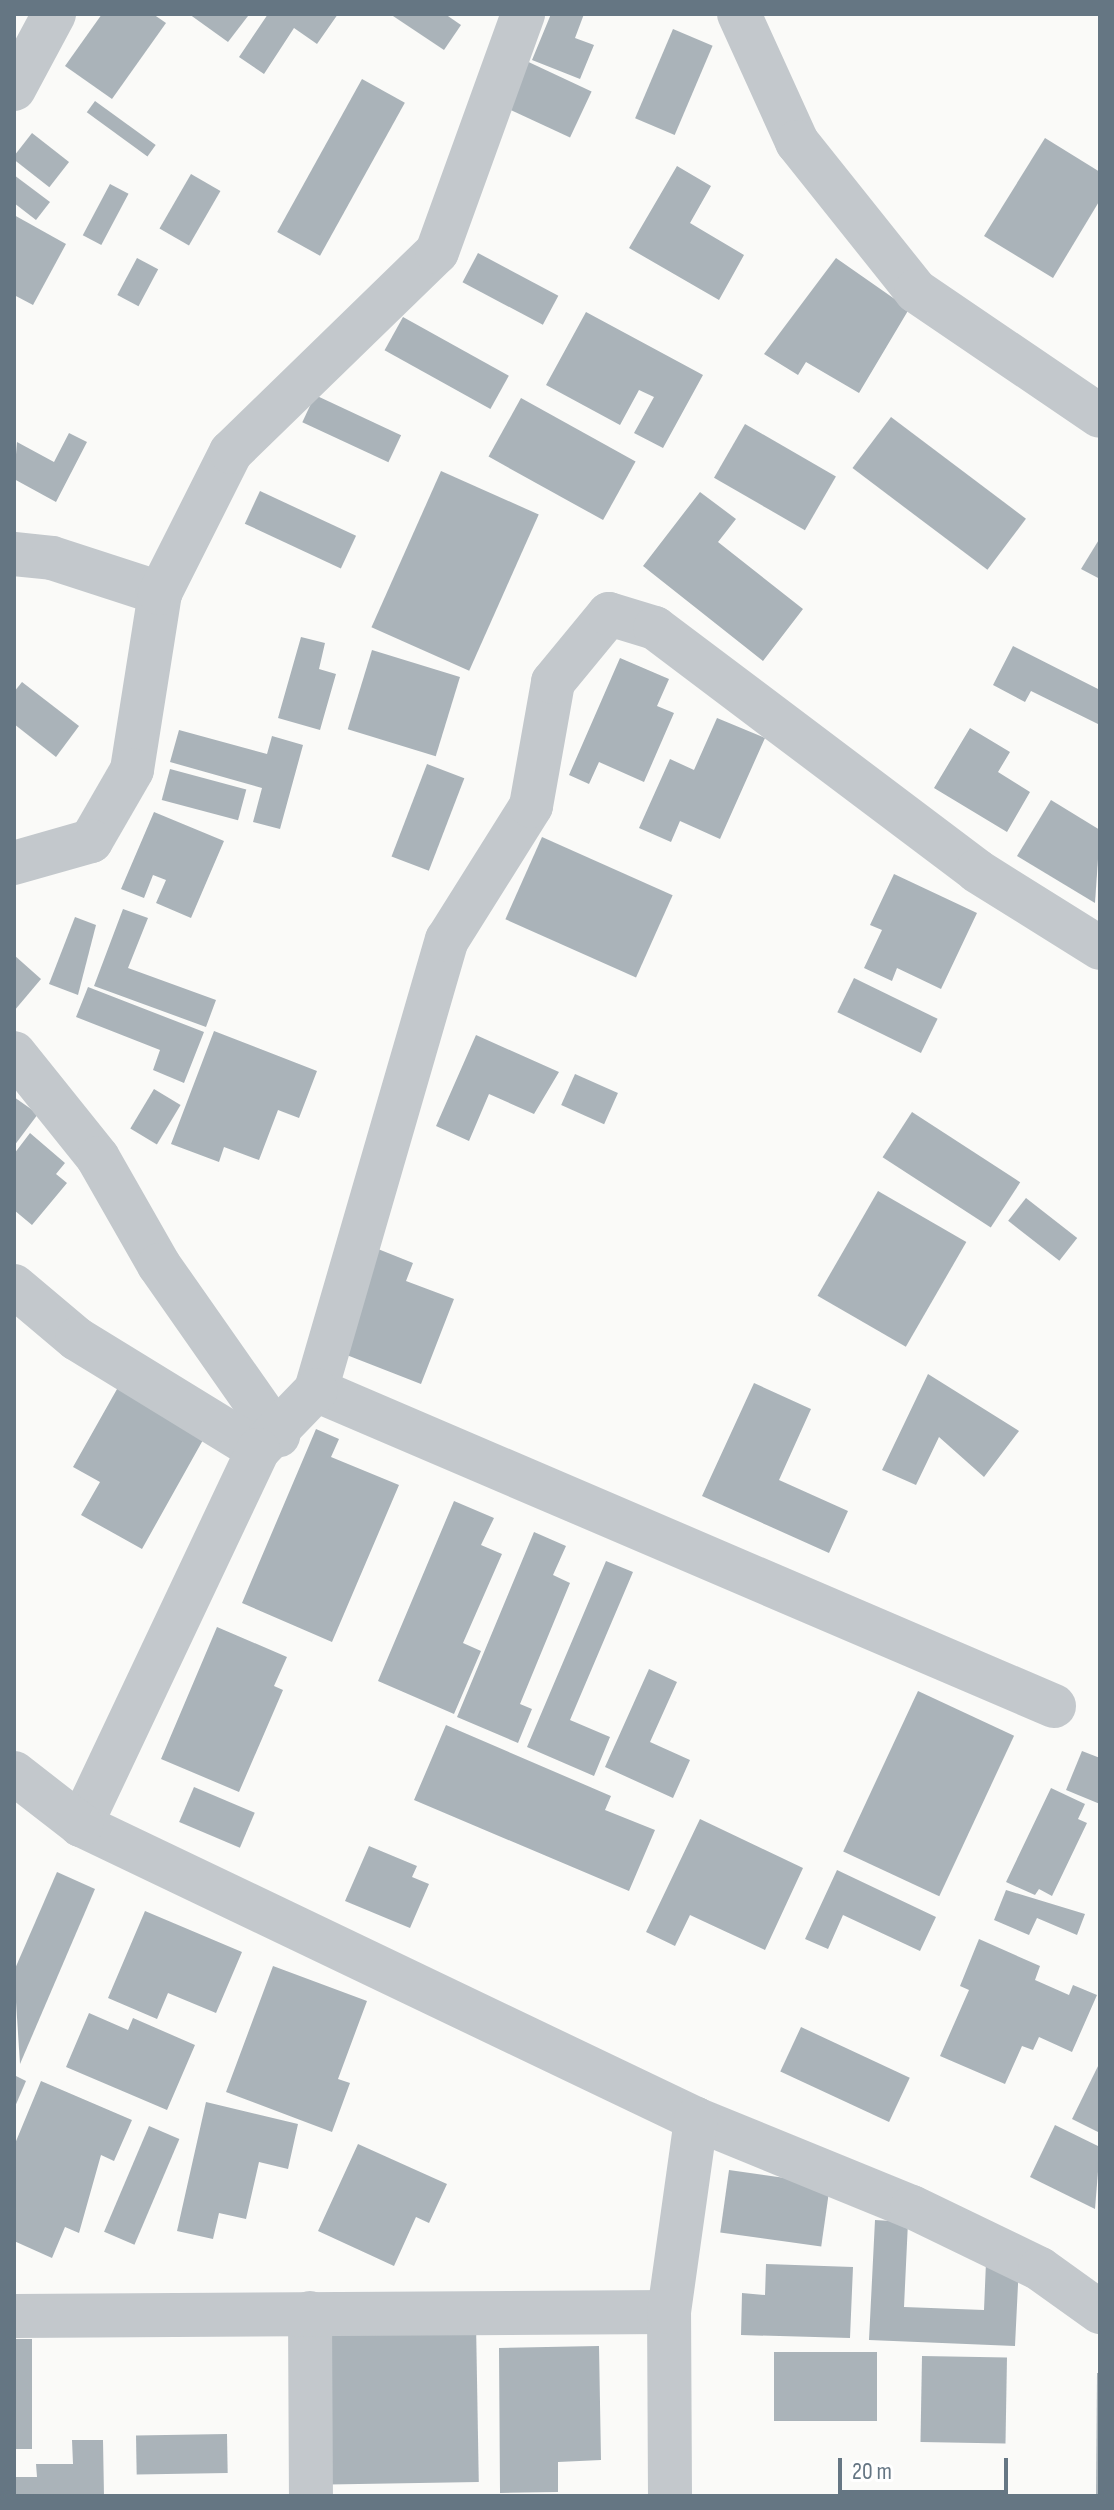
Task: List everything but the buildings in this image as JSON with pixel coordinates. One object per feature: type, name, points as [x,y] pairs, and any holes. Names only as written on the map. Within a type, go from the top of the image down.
[{"type":"street","points":[[14,863],[91,841],[132,770],[160,593],[231,452],[437,252],[523,14]]},
{"type":"street","points":[[739,14],[797,142],[916,291],[1100,416]]},
{"type":"street","points":[[14,89],[54,16]]},
{"type":"street","points":[[14,554],[52,558],[160,593]]},
{"type":"street","points":[[81,1825],[268,1443],[316,1390],[447,940],[531,806],[553,682],[609,614],[655,628],[977,871],[1100,948]]},
{"type":"street","points":[[14,1053],[98,1158],[159,1265],[268,1443]]},
{"type":"street","points":[[14,1286],[77,1339],[268,1443]]},
{"type":"street","points":[[316,1390],[1054,1706]]},
{"type":"street","points":[[14,1773],[81,1825],[696,2119],[912,2207],[1040,2269],[1100,2312]]},
{"type":"street","points":[[670,2496],[669,2312],[696,2119]]},
{"type":"street","points":[[14,2316],[669,2312]]},
{"type":"street","points":[[310,2313],[311,2496]]}]
